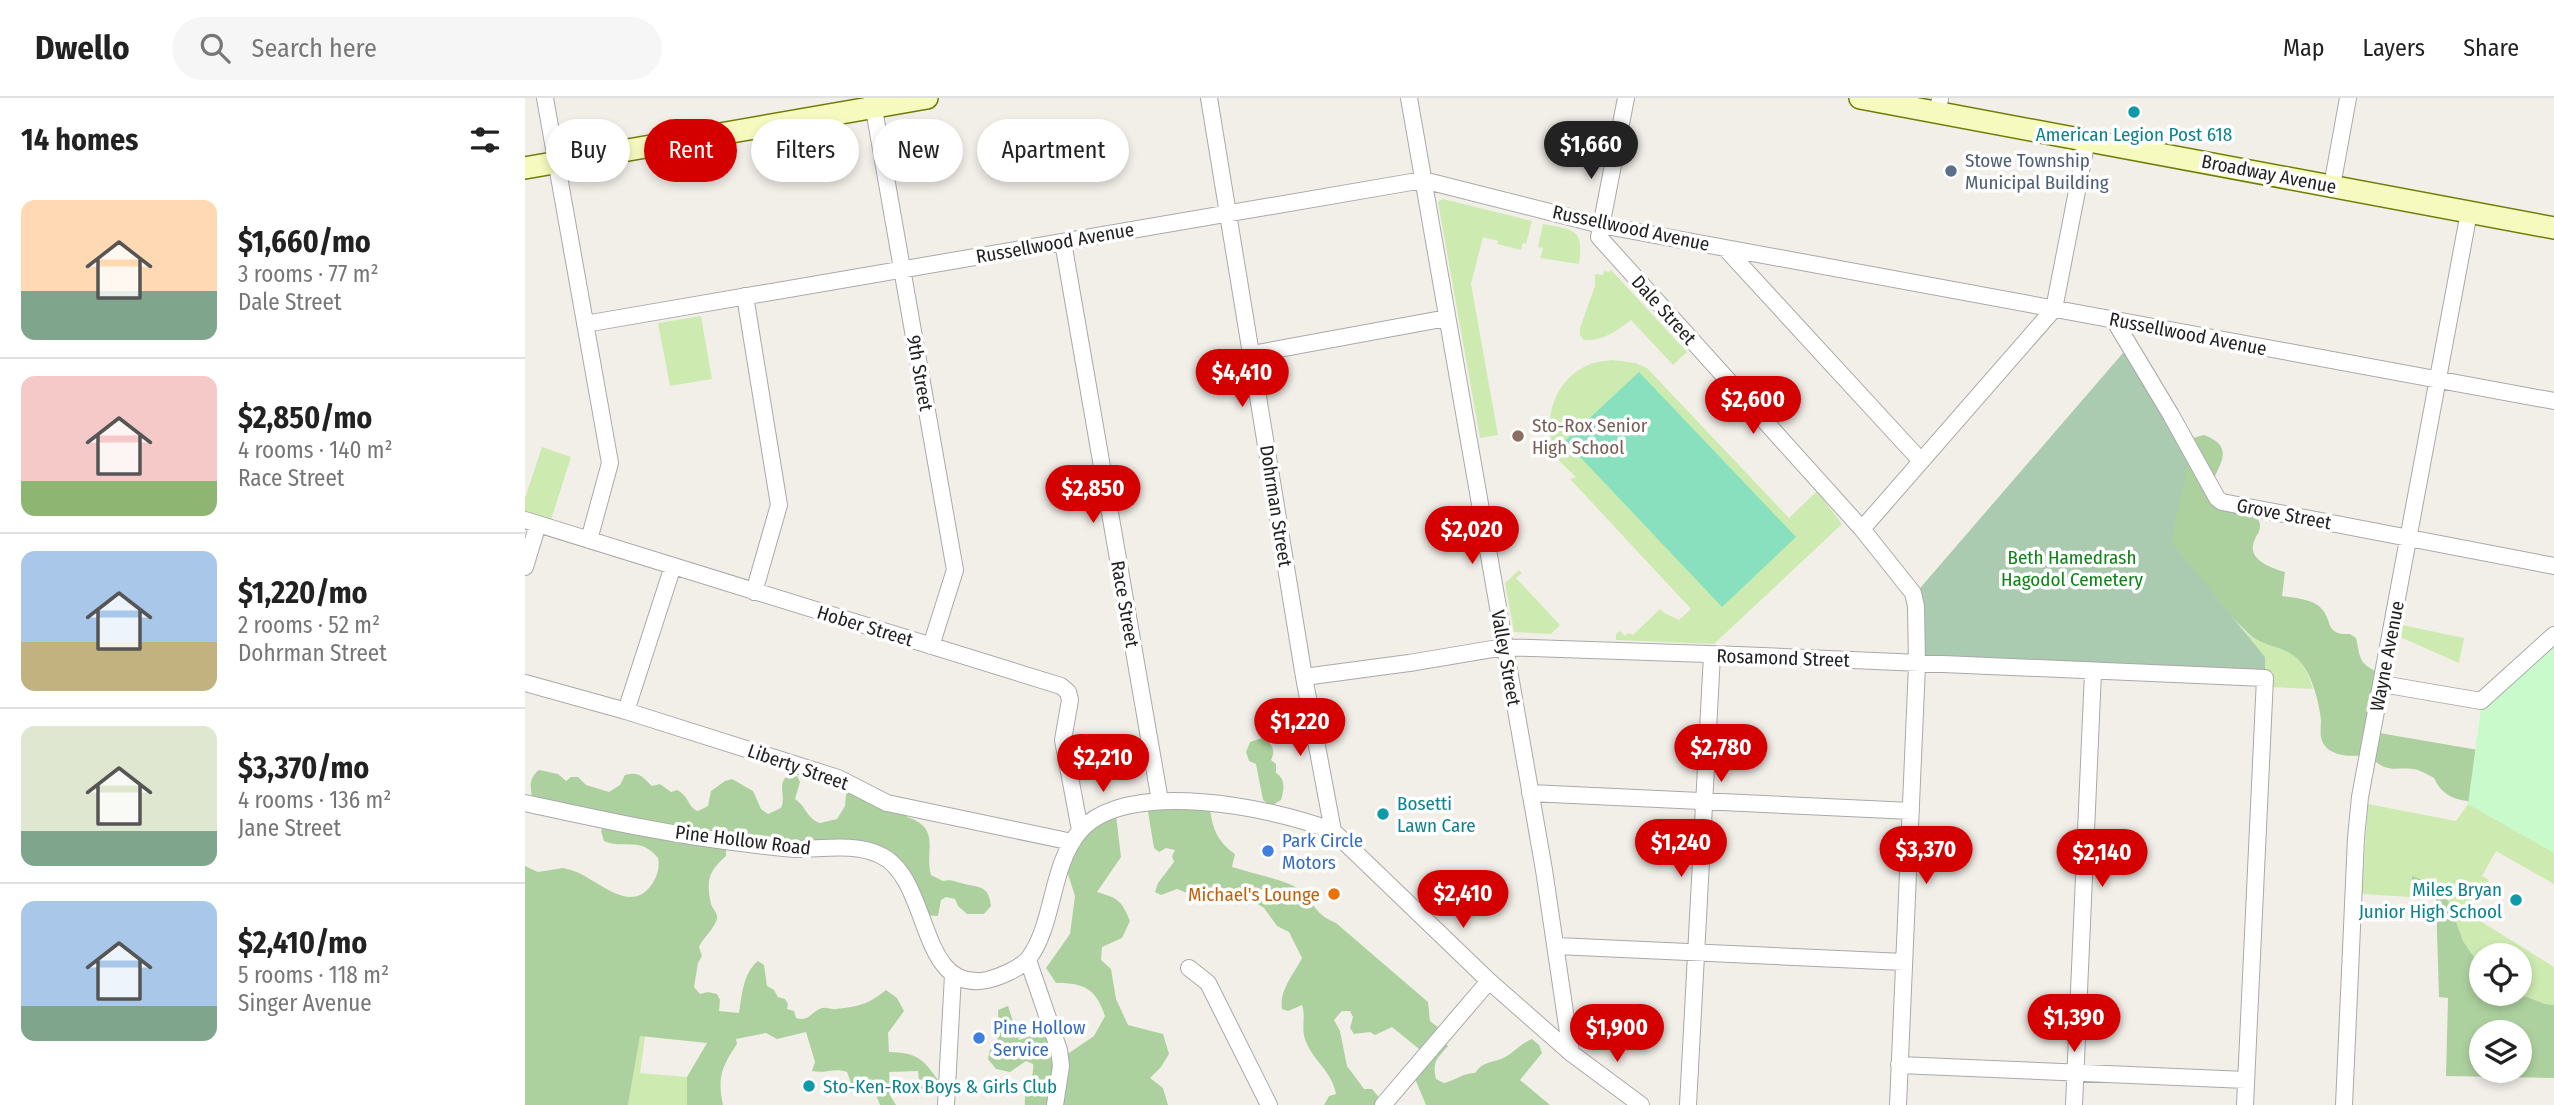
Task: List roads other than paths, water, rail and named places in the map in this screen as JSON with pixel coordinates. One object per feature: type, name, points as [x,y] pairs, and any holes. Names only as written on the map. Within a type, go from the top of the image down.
[{"type":"street","points":[[544,98],[548,119]]},
{"type":"street","points":[[630,149],[873,103],[927,98]]},
{"type":"street","name":"Dohrman Street","points":[[1209,98],[1304,677],[1333,831]]},
{"type":"street","name":"Valley Street","points":[[1409,98],[1557,946],[1571,1053]]},
{"type":"street","points":[[1601,225],[1626,98]]},
{"type":"street","name":"Broadway Avenue","points":[[1860,98],[1939,105],[2087,140],[2554,228]]},
{"type":"street","points":[[2332,186],[2348,98]]},
{"type":"street","name":"9th Street","points":[[873,103],[955,570],[931,646]]},
{"type":"street","points":[[1862,529],[2055,309],[2087,140]]},
{"type":"street","points":[[525,168],[546,165]]},
{"type":"street","name":"Russellwood Avenue","points":[[585,324],[1423,180],[1601,225],[2554,401]]},
{"type":"street","points":[[559,182],[610,463],[589,540]]},
{"type":"street","name":"Wayne Avenue","points":[[2344,1105],[2360,797],[2469,212]]},
{"type":"street","name":"Dale Street","points":[[1601,225],[1599,237],[1862,529],[1913,593],[1916,606],[1917,665],[1898,1105]]},
{"type":"street","name":"Race Street","points":[[1063,242],[1160,801]]},
{"type":"street","points":[[1725,248],[1921,461]]},
{"type":"street","points":[[745,296],[779,505],[754,592]]},
{"type":"street","points":[[1252,354],[1447,318]]},
{"type":"street","name":"Grove Street","points":[[2114,320],[2217,498],[2222,502],[2554,566]]},
{"type":"street","points":[[525,567],[532,522]]},
{"type":"street","name":"Hober Street","points":[[532,522],[1061,686],[1068,692],[1070,700],[1063,740],[1076,836]]},
{"type":"street","points":[[626,711],[673,566]]},
{"type":"street","points":[[2382,684],[2481,701],[2554,635]]},
{"type":"street","name":"Rosamond Street","points":[[1304,677],[1504,648],[2265,678],[2246,1080]]},
{"type":"street","points":[[1688,1105],[1711,655]]},
{"type":"street","points":[[2074,1105],[2093,672]]},
{"type":"street","name":"Liberty Street","points":[[525,683],[626,711],[838,778],[887,803],[1076,836]]},
{"type":"street","points":[[1530,793],[1911,811]]},
{"type":"street","points":[[946,1105],[953,975],[964,980],[987,980],[1028,960],[1040,934],[1063,861],[1076,836],[1097,818],[1119,808],[1160,801],[1247,808],[1315,824],[1333,831],[1489,981],[1571,1053],[1641,1105]]},
{"type":"street","name":"Pine Hollow Road","points":[[525,803],[746,844],[872,852],[890,861],[899,870],[911,890],[936,954],[953,975]]},
{"type":"street","points":[[1557,946],[1904,962]]},
{"type":"street","points":[[1028,960],[1059,1050],[1061,1066],[1055,1105]]},
{"type":"street","points":[[1189,968],[1208,983],[1269,1105]]},
{"type":"street","points":[[1383,1105],[1489,981]]},
{"type":"street","points":[[1899,1065],[2246,1080],[2245,1105]]},
{"type":"place","name":"American Legion Post 618","points":[[2134,112]]},
{"type":"place","name":"Stowe Township Municipal Building","points":[[1951,171]]},
{"type":"place","name":"Sto-Rox Senior High School","points":[[1518,436]]},
{"type":"place","name":"Bosetti Lawn Care","points":[[1383,814]]},
{"type":"place","name":"Park Circle Motors","points":[[1268,851]]},
{"type":"place","name":"Michael's Lounge","points":[[1334,894]]},
{"type":"place","name":"Miles Bryan Junior High School","points":[[2516,900]]},
{"type":"place","name":"Pine Hollow Service","points":[[979,1038]]},
{"type":"place","name":"Sto-Ken-Rox Boys & Girls Club","points":[[809,1086]]},
{"type":"park label","name":"Beth Hamedrash Hagodol Cemetery","points":[[2072,568]]}]
